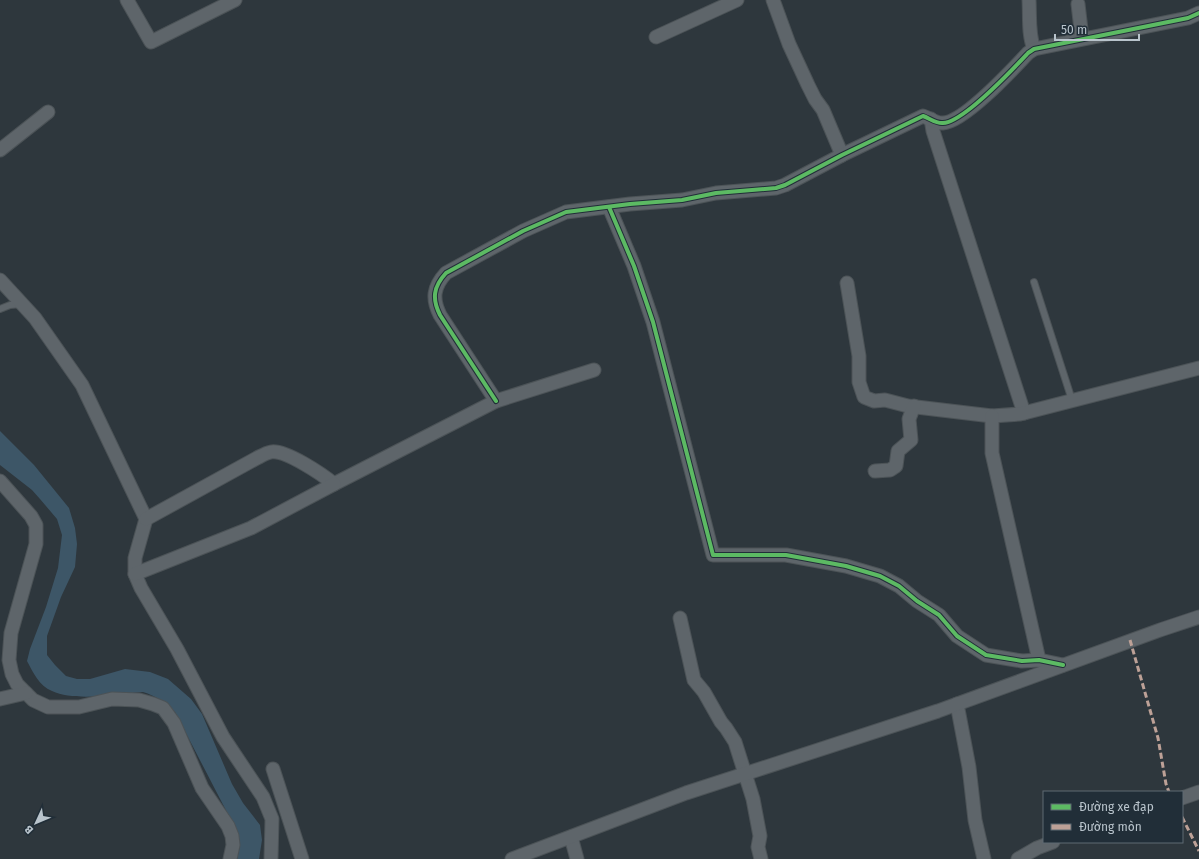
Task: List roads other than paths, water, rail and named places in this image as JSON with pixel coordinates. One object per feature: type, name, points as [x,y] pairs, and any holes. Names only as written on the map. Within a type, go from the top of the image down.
[{"type":"street","points":[[127,0],[151,42],[235,0]]},
{"type":"street","points":[[656,38],[737,0]]},
{"type":"street","points":[[773,0],[805,78],[815,100],[823,110],[842,155]]},
{"type":"street","points":[[1029,0],[1030,35],[1034,49]]},
{"type":"street","points":[[1078,4],[1082,38]]},
{"type":"street","points":[[496,401],[440,315],[435,304],[435,292],[439,281],[446,273],[523,231],[566,212],[682,200],[716,193],[776,188],[785,185],[842,155],[923,116],[943,123],[951,121],[968,111],[1034,49],[1082,38],[1188,18],[1199,13]]},
{"type":"street","points":[[0,150],[48,112]]},
{"type":"street","points":[[931,119],[933,131],[1024,413]]},
{"type":"street","points":[[609,207],[634,266],[653,322],[713,555],[786,555],[846,566],[880,576],[899,586],[917,601],[939,615],[957,636],[986,655],[1022,661],[1039,660],[1063,665]]},
{"type":"street","points":[[0,280],[35,318],[82,385],[146,519],[135,558],[135,574],[141,588],[176,649],[223,737],[263,797],[272,819],[271,859]]},
{"type":"street","points":[[848,283],[859,356],[859,382],[864,397],[874,401],[885,400],[914,406],[992,416],[1024,413],[1199,368]]},
{"type":"street","points":[[135,574],[251,528],[496,401],[594,370]]},
{"type":"street","points":[[876,471],[890,470],[896,466],[898,451],[911,440],[909,419],[914,406]]},
{"type":"street","points":[[992,416],[992,453],[1039,660]]},
{"type":"street","points":[[146,519],[257,458],[272,452],[285,454],[327,478],[334,484]]},
{"type":"street","points":[[0,481],[31,516],[36,525],[36,544],[11,633],[9,660],[12,674],[17,684],[33,700],[48,707],[79,706],[112,698],[139,700],[163,708],[174,723],[202,788],[228,826],[232,836],[233,846],[230,859]]},
{"type":"street","points":[[512,859],[686,794],[957,704],[1199,617]]},
{"type":"street","points":[[680,618],[694,680],[704,692],[721,722],[735,742],[753,799],[758,821],[760,836],[758,846],[761,859]]},
{"type":"street","points":[[0,699],[26,693]]},
{"type":"street","points":[[957,704],[969,768],[975,820],[984,859]]},
{"type":"street","points":[[273,769],[302,859]]},
{"type":"street","points":[[1183,798],[1199,792]]},
{"type":"street","points":[[571,837],[576,859]]},
{"type":"street","points":[[1018,859],[1037,848],[1050,843]]},
{"type":"lane","points":[[1034,282],[1072,400]]},
{"type":"lane","points":[[0,309],[10,305],[22,304]]},
{"type":"water","points":[[0,431],[34,465],[69,508],[75,528],[77,544],[75,567],[61,597],[47,636],[47,655],[66,676],[77,679],[90,679],[125,669],[150,672],[168,679],[191,699],[202,714],[232,784],[243,803],[260,825],[262,840],[259,859],[237,859],[240,846],[231,820],[175,712],[168,705],[156,697],[143,692],[84,697],[62,694],[47,689],[34,674],[27,661],[58,568],[62,535],[57,519],[40,499],[32,490],[0,465]]}]
